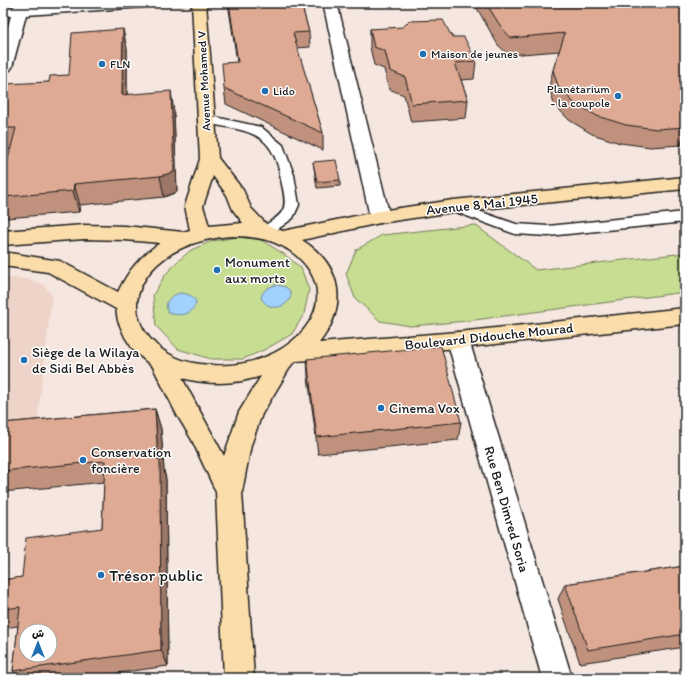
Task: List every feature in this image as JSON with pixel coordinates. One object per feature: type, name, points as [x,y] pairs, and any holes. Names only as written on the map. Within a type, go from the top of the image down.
[{"type":"main road","name":"Avenue Mohamed V","points":[[200,3],[209,160]]},
{"type":"main road","points":[[209,160],[236,194],[243,210],[269,234]]},
{"type":"main road","points":[[192,236],[194,206],[209,160]]},
{"type":"main road","name":"Avenue 8 Mai 1945","points":[[269,234],[453,206],[685,183]]},
{"type":"main road","points":[[3,238],[84,232],[192,236],[231,229],[269,234],[301,248],[315,260],[323,272],[328,285],[328,299],[325,314],[318,328],[307,341],[288,355],[265,366],[244,372],[222,374],[187,370],[162,362],[142,346],[129,326],[126,306],[129,289],[141,269],[150,260],[165,248],[192,236]]},
{"type":"main road","points":[[3,259],[53,266],[126,306]]},
{"type":"main road","name":"Boulevard Didouche Mourad","points":[[288,355],[458,340],[685,316]]},
{"type":"main road","points":[[239,678],[229,492],[239,446],[251,412],[288,355]]},
{"type":"main road","points":[[162,362],[185,408],[202,435],[229,492]]},
{"type":"street","points":[[3,12],[21,7],[144,3]]},
{"type":"street","points":[[330,3],[380,217]]},
{"type":"street","points":[[4,67],[21,7]]},
{"type":"street","name":"Rue Ben Dimred Soria","points":[[458,340],[557,678]]},
{"type":"lane","points":[[206,119],[257,130],[278,145],[287,175],[292,205],[288,215],[269,234]]},
{"type":"lane","points":[[453,206],[514,229],[528,231],[548,231],[685,216]]},
{"type":"shaded area","name":"Siège de la Wilaya de Sidi Bel Abbès","points":[[3,277],[27,279],[43,284],[52,295],[37,425],[3,429]]},
{"type":"green space","points":[[475,225],[536,270],[685,253],[685,292],[467,321],[411,326],[380,321],[355,298],[346,274],[356,250],[382,235]]},
{"type":"green space","points":[[238,237],[261,240],[284,254],[301,268],[309,290],[304,314],[292,334],[266,349],[243,359],[211,359],[178,349],[156,326],[153,295],[165,275],[191,250],[212,241]]},
{"type":"water","points":[[275,285],[285,287],[290,292],[291,297],[288,302],[282,306],[275,307],[268,305],[261,298],[266,290]]},
{"type":"water","points":[[180,293],[192,296],[196,302],[194,307],[189,313],[181,315],[168,312],[166,305],[167,302]]},
{"type":"building","points":[[229,3],[301,3],[309,32],[293,33],[323,133],[224,88],[222,63],[238,62]]},
{"type":"building","points":[[486,3],[685,3],[685,127],[657,129],[626,125],[597,116],[573,102],[558,86],[553,70],[565,33],[511,38],[501,27]]},
{"type":"building","points":[[443,20],[452,37],[464,37],[476,61],[455,63],[468,100],[412,104],[405,77],[390,71],[385,51],[374,47],[370,29],[403,27],[409,21]]},
{"type":"building","points":[[123,29],[122,95],[171,91],[174,172],[160,176],[74,184],[73,191],[3,197],[3,178],[16,128],[3,128],[4,84],[49,82],[50,76],[69,75],[72,33]]},
{"type":"building","points":[[336,160],[340,180],[317,182],[313,162]]},
{"type":"building","name":"Cinema Vox","points":[[441,346],[461,422],[317,437],[307,359]]},
{"type":"building","points":[[155,409],[158,460],[160,459],[161,650],[13,671],[18,625],[18,663],[58,663],[58,623],[18,623],[20,607],[3,609],[3,580],[22,577],[26,538],[102,528],[105,461],[3,471],[3,423]]},
{"type":"building","points":[[685,566],[685,634],[588,650],[565,584]]},
{"type":"place","name":"Maison de jeunes","points":[[423,54]]},
{"type":"place","name":"FLN","points":[[102,64]]},
{"type":"place","name":"Lido","points":[[265,91]]},
{"type":"place","name":"Planétarium - la coupole","points":[[618,96]]},
{"type":"place","name":"Monument aux morts","points":[[217,270]]},
{"type":"place","name":"Siège de la Wilaya de Sidi Bel Abbès","points":[[24,360]]},
{"type":"place","name":"Cinema Vox","points":[[381,408]]},
{"type":"place","name":"Conservation foncière","points":[[83,460]]},
{"type":"place","name":"Trésor public","points":[[101,575]]}]
